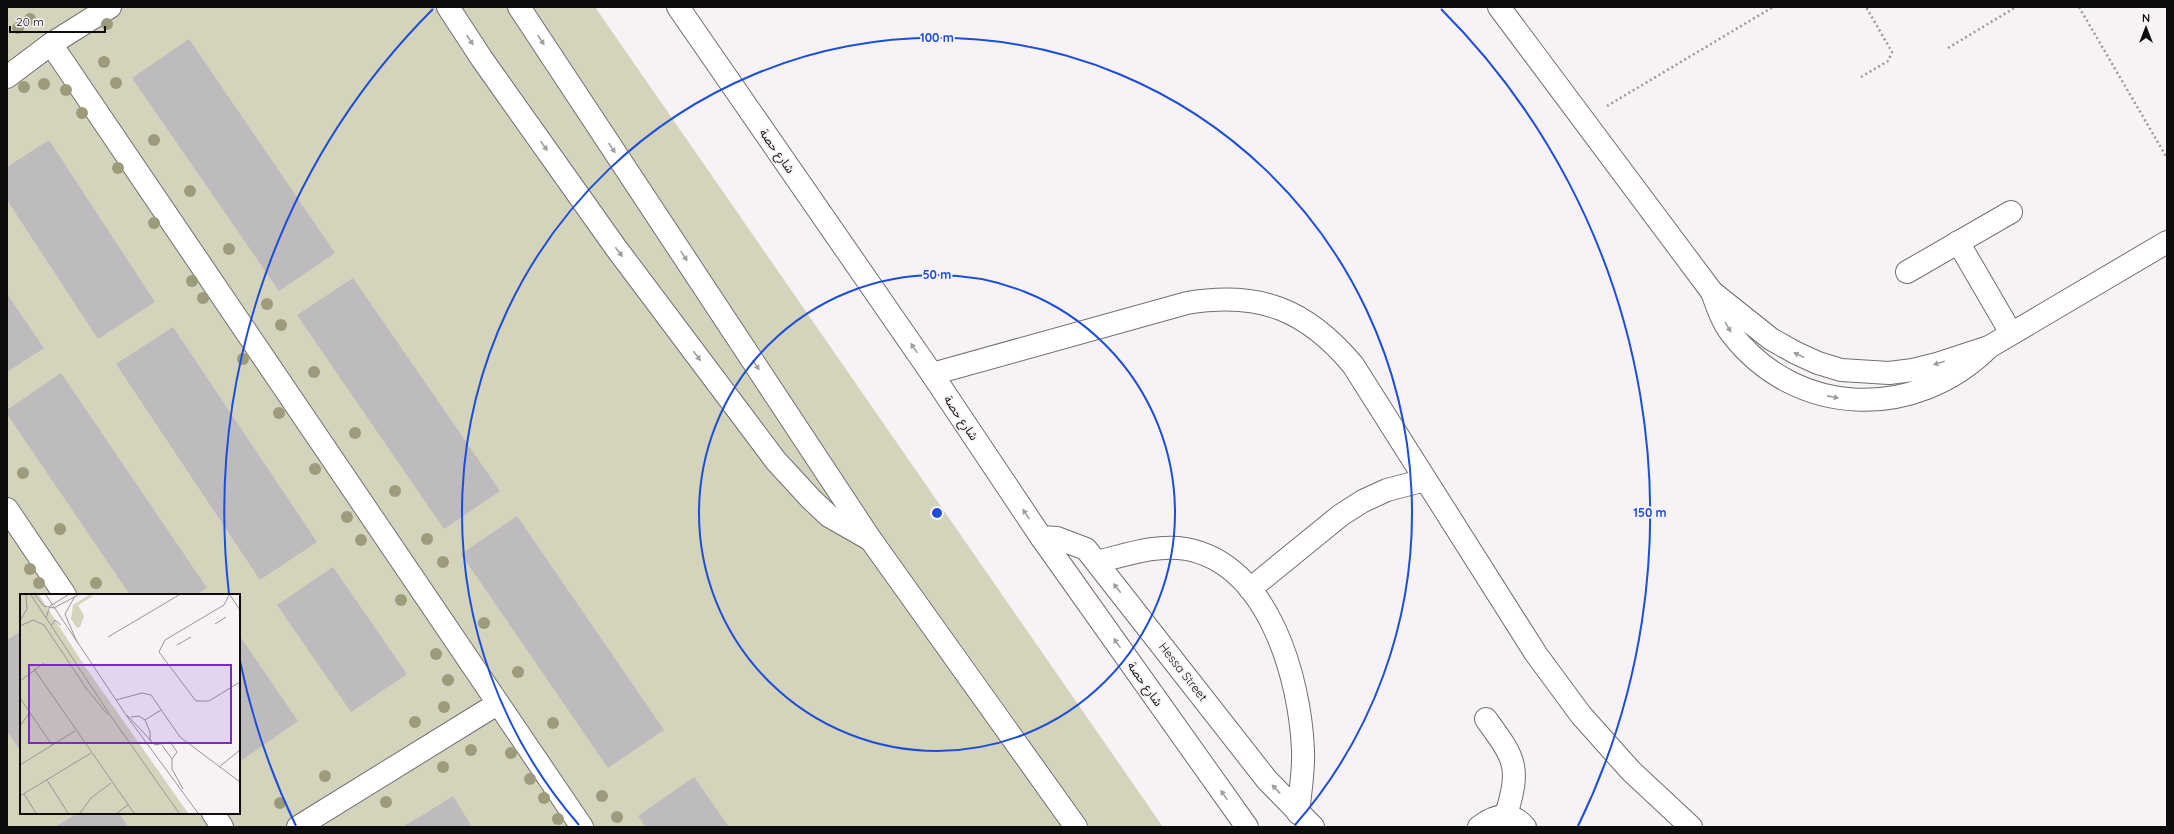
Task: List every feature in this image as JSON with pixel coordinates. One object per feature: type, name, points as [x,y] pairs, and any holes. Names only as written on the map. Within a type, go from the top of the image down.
[{"type":"street","points":[[7,77],[51,44],[110,7]]},
{"type":"street","points":[[448,7],[482,59],[616,248],[776,461],[806,495],[829,516],[872,540]]},
{"type":"street","points":[[519,7],[872,540],[1076,827]]},
{"type":"street","name":"شارع حصة","points":[[678,7],[932,374],[1041,537],[1247,827]]},
{"type":"street","points":[[1499,7],[1712,292],[1771,339],[1818,363],[1841,370],[1889,373],[1913,370],[1989,346],[2167,242]]},
{"type":"street","points":[[51,44],[497,704],[582,827]]},
{"type":"street","points":[[1907,272],[2010,212]]},
{"type":"street","points":[[1958,242],[2011,333]]},
{"type":"street","points":[[1712,292],[1718,310],[1731,332],[1756,360],[1775,374],[1797,386],[1819,394],[1843,399],[1868,400],[1891,398],[1914,393],[1957,373],[1976,360],[1989,346]]},
{"type":"street","points":[[932,374],[1187,303],[1212,299],[1238,299],[1263,303],[1288,311],[1310,324],[1340,350],[1354,365],[1425,480],[1536,654],[1581,715],[1631,771],[1691,827]]},
{"type":"street","points":[[1250,589],[1363,501],[1387,490],[1425,480]]},
{"type":"street","points":[[7,509],[64,594]]},
{"type":"street","name":"Hessa Street","points":[[1041,537],[1057,538],[1072,542],[1086,549],[1267,780],[1306,820]]},
{"type":"street","points":[[1097,562],[1152,549],[1186,549],[1203,553],[1219,562],[1250,589],[1267,612],[1288,662],[1300,712],[1304,752],[1306,820]]},
{"type":"street","points":[[298,827],[497,704]]},
{"type":"street","points":[[1486,719],[1506,746],[1513,766],[1514,788],[1506,815]]},
{"type":"street","points":[[214,814],[222,827]]},
{"type":"street","points":[[1479,827],[1496,816],[1506,815],[1516,819],[1525,827]]},
{"type":"path","points":[[1583,120],[1773,7]]},
{"type":"path","points":[[1861,77],[1888,61],[1892,52],[1866,7]]},
{"type":"path","points":[[1948,48],[2016,7]]},
{"type":"path","points":[[2080,7],[2167,158]]},
{"type":"green space","points":[[7,7],[595,7],[1163,827],[7,827]]},
{"type":"building","points":[[189,39],[335,253],[279,291],[132,78]]},
{"type":"building","points":[[49,140],[155,302],[98,339],[7,200],[7,167]]},
{"type":"building","points":[[353,278],[500,491],[444,529],[297,315]]},
{"type":"building","points":[[7,294],[44,348],[7,372]]},
{"type":"building","points":[[173,327],[317,542],[260,580],[116,364]]},
{"type":"building","points":[[61,373],[207,588],[198,594],[129,594],[7,414],[7,410]]},
{"type":"building","points":[[517,516],[664,730],[608,768],[461,554]]},
{"type":"building","points":[[333,567],[407,674],[351,712],[277,605]]},
{"type":"building","points":[[20,632],[20,750],[7,731],[7,640]]},
{"type":"building","points":[[240,636],[298,721],[242,760],[240,757]]},
{"type":"building","points":[[694,777],[729,827],[646,827],[638,816]]},
{"type":"building","points":[[453,796],[472,827],[402,827],[426,813]]},
{"type":"building","points":[[76,814],[120,814],[128,827],[55,827]]}]
